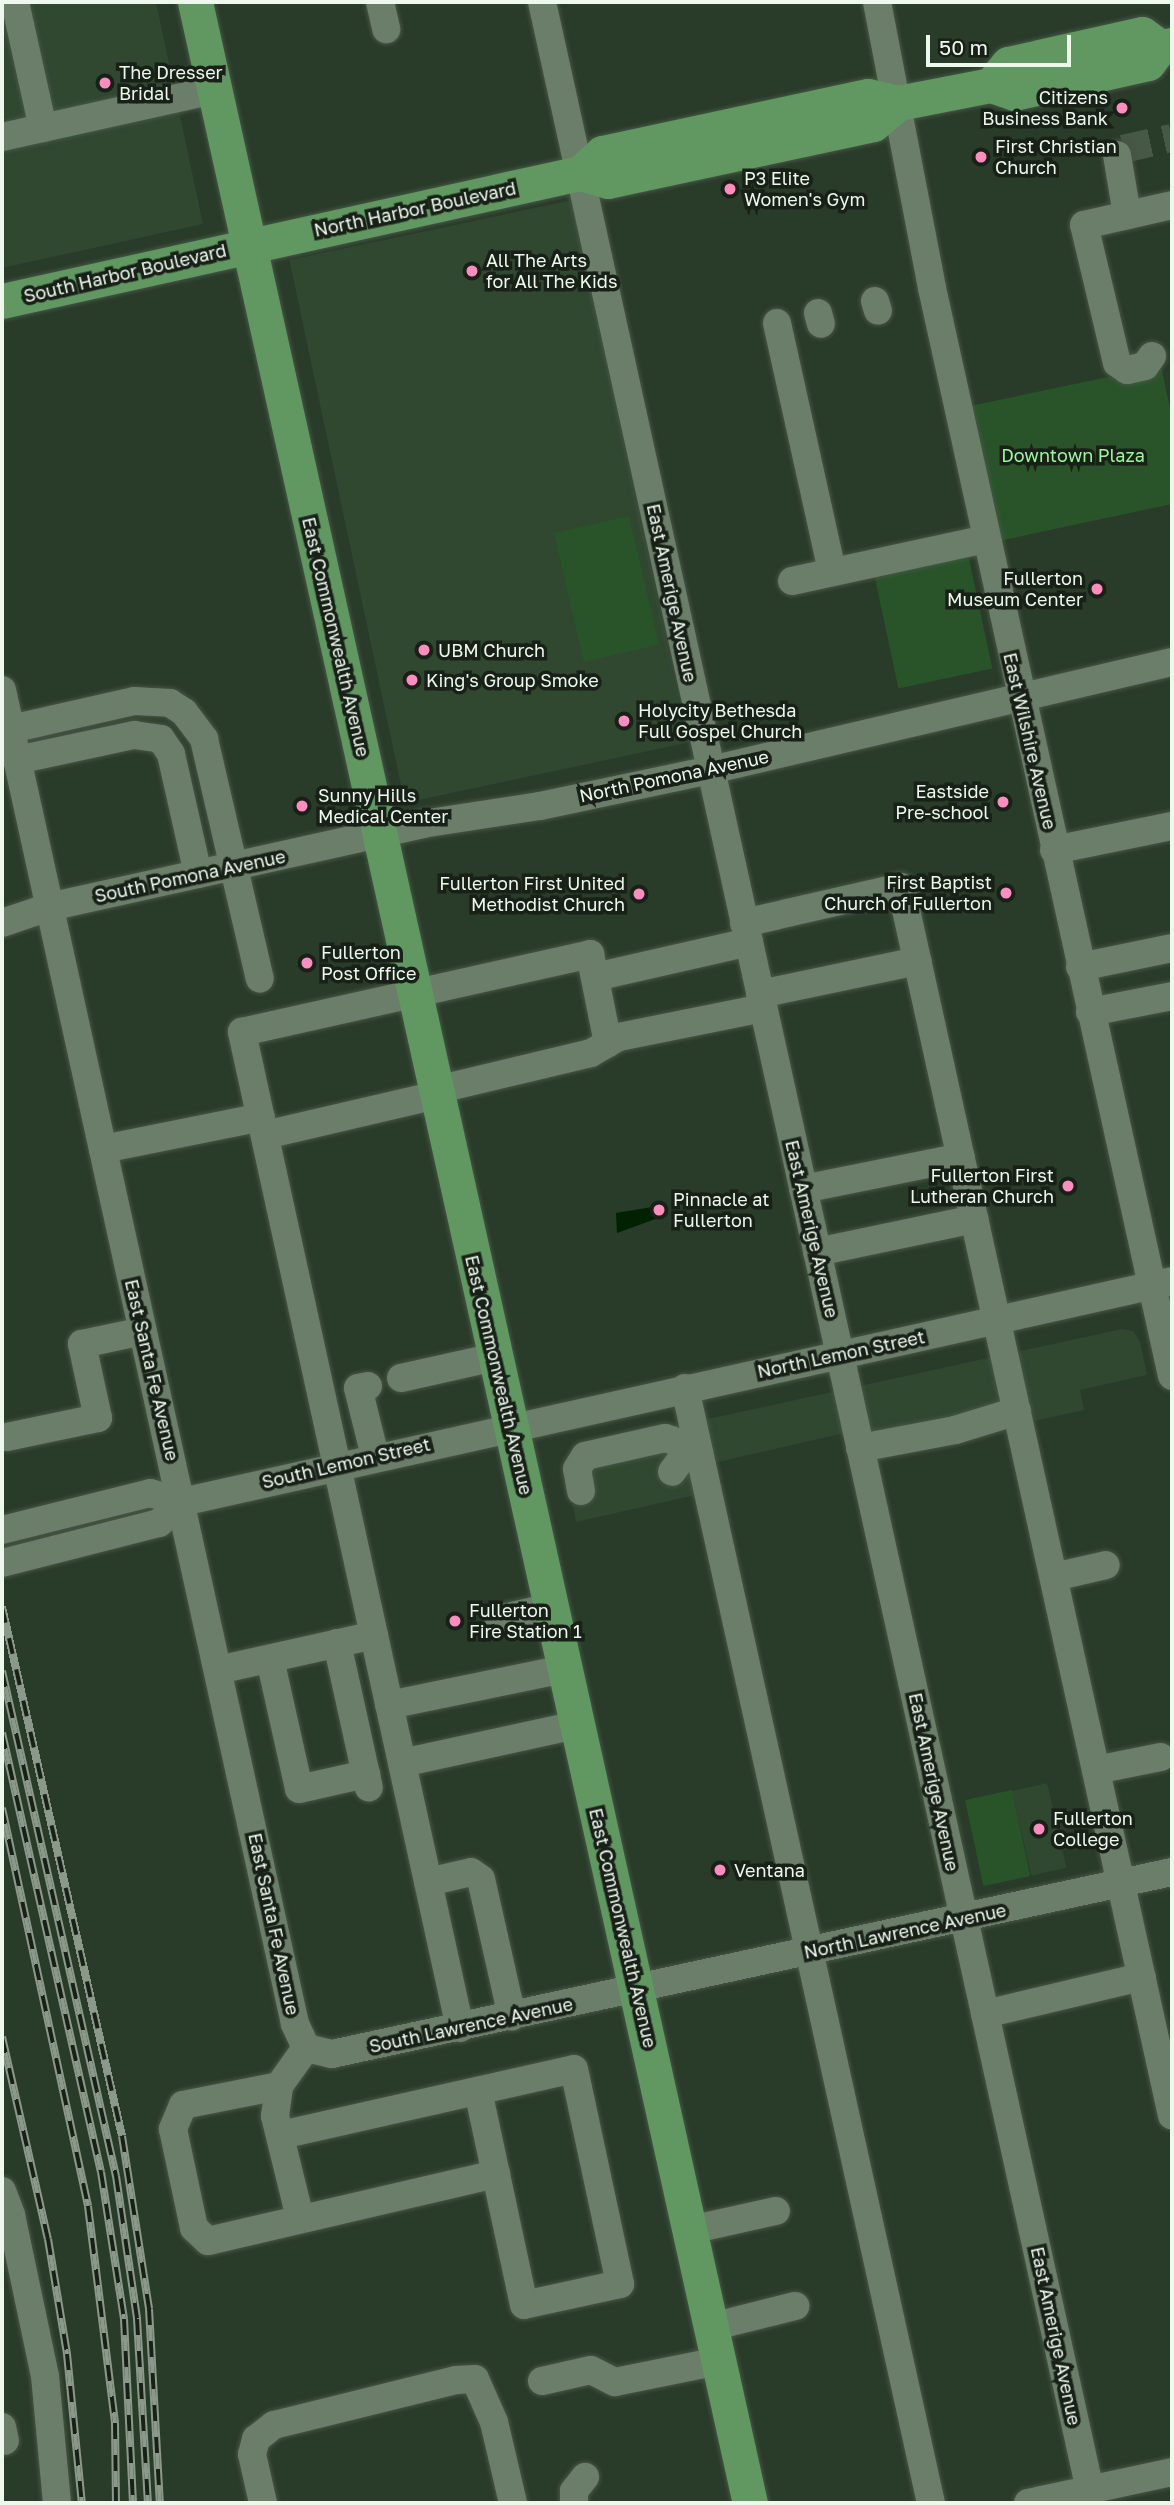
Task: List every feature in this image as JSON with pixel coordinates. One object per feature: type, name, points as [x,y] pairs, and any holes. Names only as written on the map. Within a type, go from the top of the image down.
[{"type":"main road","name":"East Commonwealth Avenue","points":[[195,2],[750,2503]]},
{"type":"main road","name":"North Harbor Boulevard","points":[[249,246],[580,173],[608,180],[873,124],[898,103],[991,85],[1008,64],[1142,34],[1166,46]]},
{"type":"main road","name":"South Harbor Boulevard","points":[[2,301],[249,246]]},
{"type":"street","points":[[15,2],[43,128]]},
{"type":"street","name":"East Amerige Avenue","points":[[542,2],[1090,2490]]},
{"type":"street","name":"East Wilshire Avenue","points":[[877,2],[986,538],[1090,1012],[1162,1284],[1172,1376]]},
{"type":"street","points":[[2,137],[214,90]]},
{"type":"street","points":[[1116,156],[1127,215]]},
{"type":"street","points":[[1152,356],[1145,366],[1127,370],[1117,363],[1084,225],[1172,205]]},
{"type":"street","points":[[778,323],[832,572]]},
{"type":"street","points":[[792,581],[832,572],[871,558],[986,538]]},
{"type":"street","name":"North Pomona Avenue","points":[[379,834],[710,769],[1172,662]]},
{"type":"street","name":"East Santa Fe Avenue","points":[[2,690],[6,730],[17,760],[295,2024],[306,2048]]},
{"type":"street","points":[[6,730],[134,701],[170,703],[184,712],[204,739],[260,979]]},
{"type":"street","points":[[17,760],[142,734],[161,738],[171,754],[198,874]]},
{"type":"street","points":[[1054,850],[1172,826]]},
{"type":"street","name":"South Pomona Avenue","points":[[2,923],[49,907],[379,834]]},
{"type":"street","points":[[460,2028],[243,1032],[414,993],[593,965],[747,932],[901,887],[1172,2115]]},
{"type":"street","points":[[1080,967],[1172,948]]},
{"type":"street","points":[[103,1149],[263,1126],[437,1093],[592,1054],[619,1037],[918,961]]},
{"type":"street","points":[[593,965],[608,1043]]},
{"type":"street","points":[[1090,1012],[1172,996]]},
{"type":"street","points":[[803,1189],[961,1157]]},
{"type":"street","points":[[817,1252],[975,1219]]},
{"type":"street","name":"North Lemon Street","points":[[510,1426],[1162,1284]]},
{"type":"street","points":[[7,1437],[97,1418],[82,1344],[144,1331]]},
{"type":"street","points":[[401,1378],[495,1357]]},
{"type":"street","points":[[368,1386],[358,1388],[375,1456]]},
{"type":"street","points":[[685,1388],[931,2503]]},
{"type":"street","points":[[860,1448],[955,1430],[1017,1411]]},
{"type":"street","name":"South Lemon Street","points":[[2,1530],[150,1493],[181,1502],[510,1426]]},
{"type":"street","points":[[581,1492],[577,1469],[585,1456],[665,1438],[678,1442],[685,1454],[671,1472]]},
{"type":"street","name":"South Lemon Street","points":[[2,1563],[159,1523],[181,1502]]},
{"type":"street","points":[[1054,1577],[1106,1565]]},
{"type":"street","points":[[499,1619],[551,1607]]},
{"type":"street","points":[[218,1670],[374,1635]]},
{"type":"street","points":[[270,1659],[299,1789],[368,1781],[337,1643]]},
{"type":"street","points":[[389,1704],[565,1669]]},
{"type":"street","points":[[402,1763],[578,1725]]},
{"type":"street","points":[[1096,1770],[1161,1757]]},
{"type":"street","points":[[428,1882],[471,1872],[481,1878],[512,2017]]},
{"type":"street","name":"North Lawrence Avenue","points":[[637,1990],[1172,1872]]},
{"type":"street","points":[[985,2014],[1142,1977]]},
{"type":"street","name":"South Lawrence Avenue","points":[[306,2048],[332,2054],[637,1990]]},
{"type":"street","points":[[300,2218],[275,2116],[279,2086],[306,2048]]},
{"type":"street","points":[[281,2134],[574,2069],[620,2284],[524,2305],[478,2091]]},
{"type":"street","points":[[279,2086],[183,2105],[173,2129],[194,2228],[208,2241],[496,2174]]},
{"type":"street","points":[[2,2191],[11,2215],[45,2376],[57,2503]]},
{"type":"street","points":[[690,2230],[776,2211]]},
{"type":"street","points":[[711,2327],[795,2306]]},
{"type":"street","points":[[542,2381],[591,2370],[615,2382],[719,2361]]},
{"type":"street","points":[[263,2503],[252,2454],[256,2439],[274,2426],[475,2379],[494,2423],[513,2503]]},
{"type":"street","points":[[1028,2503],[1172,2472]]},
{"type":"street","points":[[573,2503],[574,2491],[585,2477]]},
{"type":"shaded area","points":[[2,2],[156,2],[203,224],[2,268]]},
{"type":"shaded area","points":[[572,200],[687,743],[405,803],[289,260]]},
{"type":"shaded area","points":[[658,1206],[661,1217],[617,1233],[616,1213]]},
{"type":"shaded area","points":[[1122,1329],[1133,1331],[1140,1341],[1147,1375],[1080,1390],[1084,1410],[888,1453],[840,1434],[714,1463],[700,1494],[576,1522],[567,1475],[583,1446]]},
{"type":"shaded area","name":"Fullerton College","points":[[1047,1783],[1067,1868],[1031,1876],[1012,1791]]},
{"type":"green space","name":"Downtown Plaza","points":[[1161,366],[1172,418],[1172,504],[999,541],[970,406]]},
{"type":"green space","points":[[629,516],[659,645],[584,662],[554,533]]},
{"type":"green space","points":[[968,554],[992,668],[898,688],[874,574]]},
{"type":"green space","points":[[1012,1790],[1030,1876],[983,1886],[965,1800]]},
{"type":"tunnel","points":[[1117,155],[1123,149],[1172,138]]},
{"type":"railway","points":[[2,1607],[122,2136],[149,2309],[160,2503]]},
{"type":"railway","points":[[2,1671],[116,2176],[137,2319],[148,2503]]},
{"type":"railway","points":[[2,1733],[101,2172],[124,2319],[133,2503]]},
{"type":"railway","points":[[2,1808],[88,2206],[115,2423],[116,2503]]},
{"type":"railway","points":[[2,2037],[48,2239],[67,2354],[82,2503]]},
{"type":"place","name":"The Dresser Bridal","points":[[105,83]]},
{"type":"place","name":"Citizens Business Bank","points":[[1122,108]]},
{"type":"place","name":"First Christian Church","points":[[981,157]]},
{"type":"place","name":"P3 Elite Women's Gym","points":[[730,189]]},
{"type":"place","name":"All The Arts for All The Kids","points":[[472,271]]},
{"type":"place","name":"Fullerton Museum Center","points":[[1097,589]]},
{"type":"place","name":"UBM Church","points":[[424,650]]},
{"type":"place","name":"King's Group Smoke","points":[[412,680]]},
{"type":"place","name":"Holycity Bethesda Full Gospel Church","points":[[624,721]]},
{"type":"place","name":"Eastside Pre-school","points":[[1003,802]]},
{"type":"place","name":"Sunny Hills Medical Center","points":[[302,806]]},
{"type":"place","name":"First Baptist Church of Fullerton","points":[[1006,893]]},
{"type":"place","name":"Fullerton First United Methodist Church","points":[[639,894]]},
{"type":"place","name":"Fullerton Post Office","points":[[307,963]]},
{"type":"place","name":"Fullerton First Lutheran Church","points":[[1068,1186]]},
{"type":"place","name":"Pinnacle at Fullerton","points":[[659,1210]]},
{"type":"place","name":"Fullerton Fire Station 1","points":[[455,1621]]},
{"type":"place","name":"Fullerton College","points":[[1039,1829]]},
{"type":"place","name":"Ventana","points":[[720,1870]]}]
